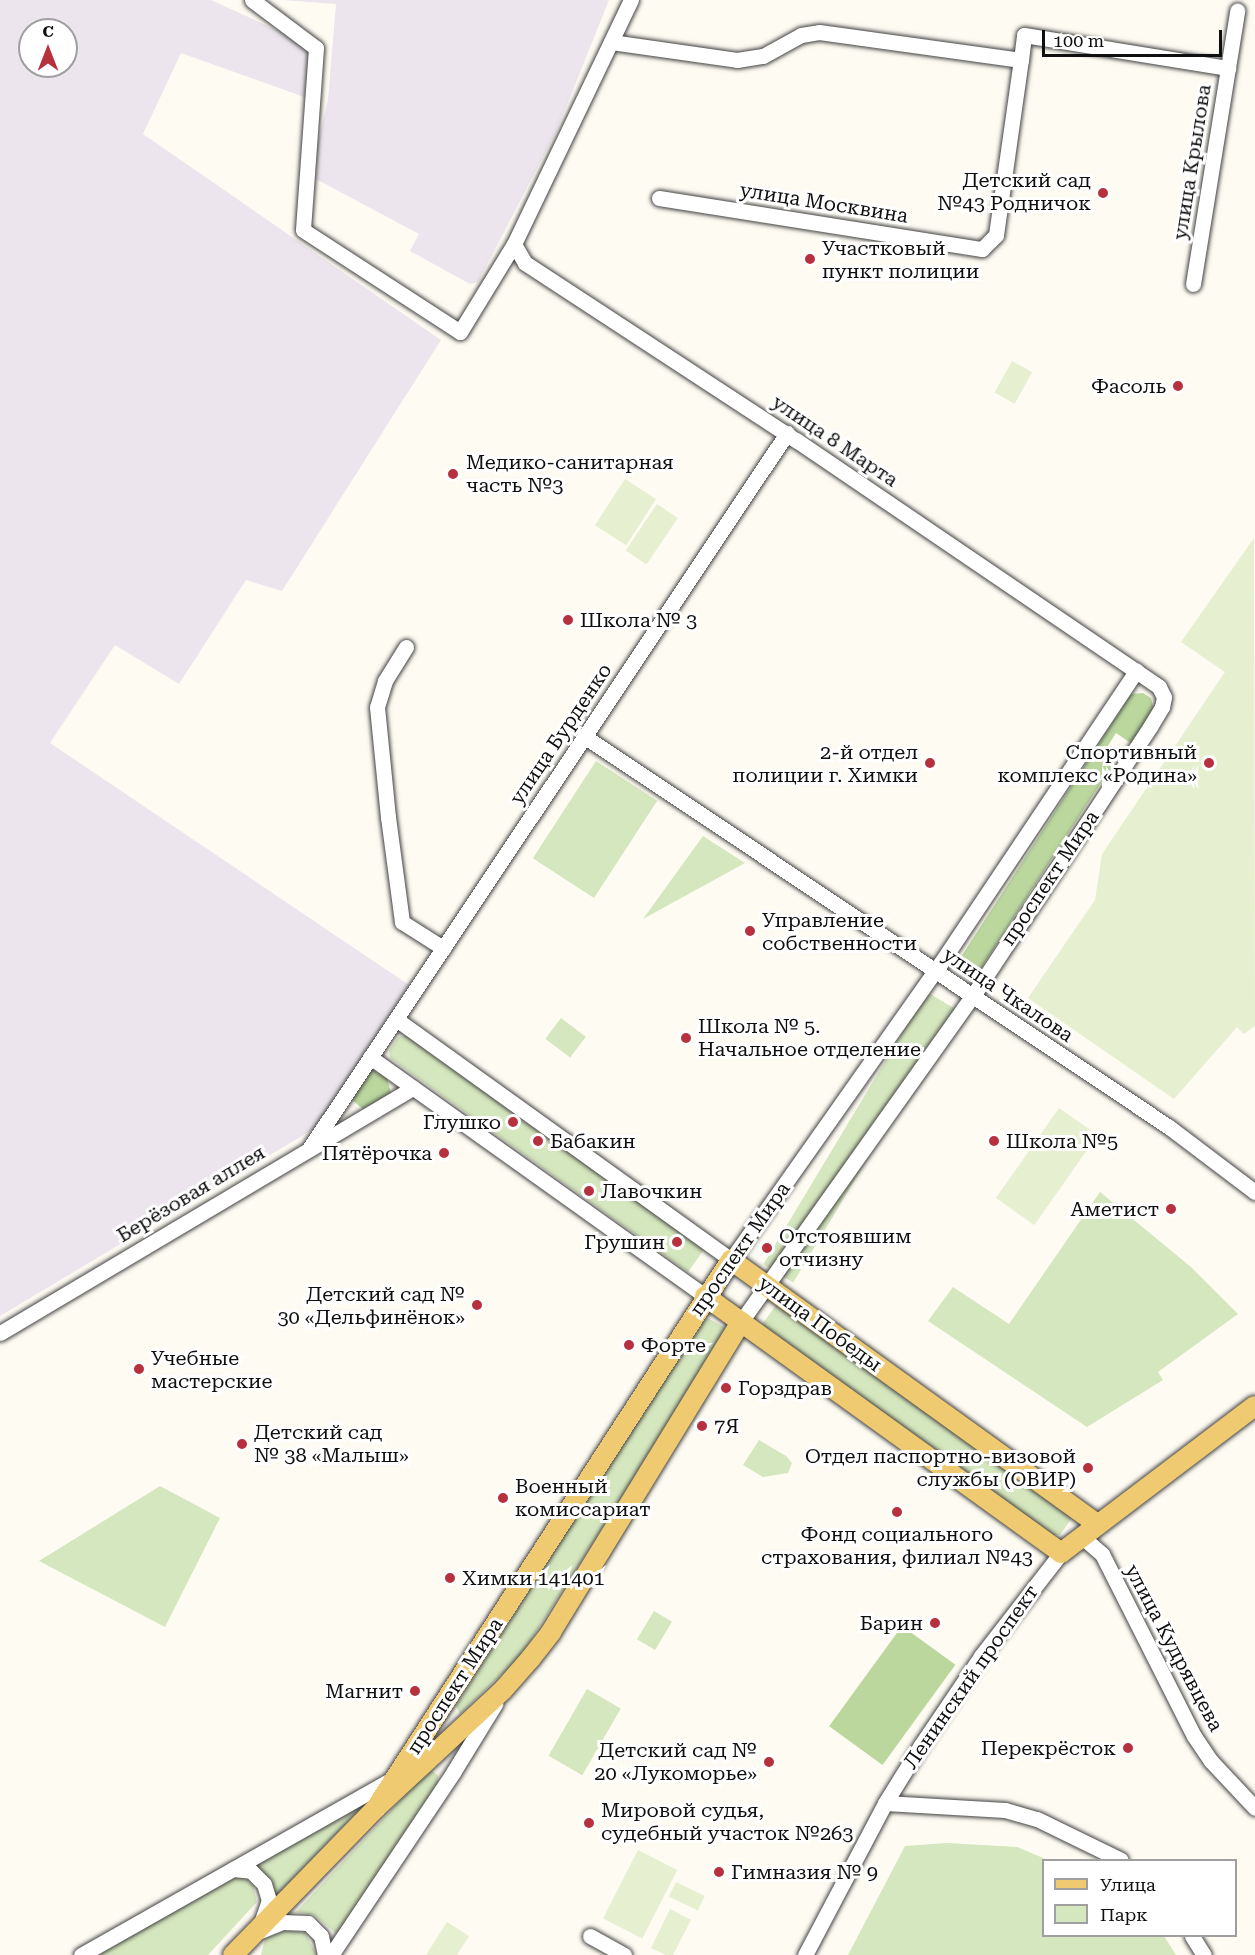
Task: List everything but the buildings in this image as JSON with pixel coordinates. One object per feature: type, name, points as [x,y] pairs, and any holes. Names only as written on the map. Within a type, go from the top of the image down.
[{"type":"main road","name":"улица Победы","points":[[731,1260],[1097,1524]]},
{"type":"main road","name":"проспект Мира","points":[[376,1808],[705,1296],[731,1260]]},
{"type":"main road","points":[[705,1296],[1061,1553]]},
{"type":"main road","name":"проспект Мира","points":[[233,1955],[376,1808],[503,1690],[551,1632],[741,1322]]},
{"type":"main road","name":"Ленинский проспект","points":[[1061,1553],[1080,1535],[1255,1406]]},
{"type":"street","points":[[252,0],[316,48],[303,230],[460,332],[514,244],[631,0]]},
{"type":"street","name":"улица Крылова","points":[[1193,285],[1237,11]]},
{"type":"street","points":[[611,42],[738,60],[763,56],[801,35],[819,32],[1021,60],[1024,35],[1228,68]]},
{"type":"street","name":"улица Москвина","points":[[659,198],[982,249],[996,235],[1021,60]]},
{"type":"street","name":"улица 8 Марта","points":[[514,244],[525,263],[787,434],[1136,671]]},
{"type":"street","name":"улица Бурденко","points":[[370,1057],[787,434]]},
{"type":"street","points":[[406,647],[385,681],[376,707],[388,817],[402,922],[443,948]]},
{"type":"street","name":"проспект Мира","points":[[731,1260],[935,972],[1136,671],[1159,687],[1162,707],[971,998],[741,1322]]},
{"type":"street","name":"улица Чкалова","points":[[584,736],[971,998],[1168,1127],[1255,1192]]},
{"type":"street","name":"улица Победы","points":[[396,1019],[731,1260]]},
{"type":"street","points":[[370,1057],[705,1296]]},
{"type":"street","name":"Берёзовая аллея","points":[[0,1333],[309,1149],[370,1057]]},
{"type":"street","points":[[309,1149],[413,1088]]},
{"type":"street","name":"улица Кудрявцева","points":[[1080,1535],[1102,1554],[1194,1736],[1211,1761],[1255,1808]]},
{"type":"street","name":"Ленинский проспект","points":[[805,1955],[885,1803],[981,1656],[1061,1553]]},
{"type":"street","points":[[331,1955],[454,1771],[503,1690]]},
{"type":"street","points":[[81,1955],[397,1776]]},
{"type":"street","points":[[885,1803],[1005,1810],[1037,1819],[1119,1859]]},
{"type":"street","points":[[233,1869],[256,1874],[267,1892],[266,1914],[250,1937]]},
{"type":"street","points":[[250,1937],[271,1925],[303,1922],[321,1936],[325,1955]]},
{"type":"street","points":[[590,1936],[624,1955]]},
{"type":"street","points":[[1193,1937],[1204,1955]]},
{"type":"shaded area","points":[[0,0],[211,0],[305,43],[311,48],[307,98],[181,53],[143,134],[441,340],[282,591],[246,580],[179,684],[115,645],[50,743],[409,985],[317,1127],[0,1316]]},
{"type":"shaded area","points":[[283,0],[609,0],[557,130],[478,282],[470,284],[410,251],[419,234],[316,179],[317,146],[328,100],[336,4]]},
{"type":"green space","points":[[1012,361],[1032,372],[1015,404],[995,392]]},
{"type":"green space","points":[[625,479],[656,499],[626,545],[595,525]]},
{"type":"green space","points":[[657,504],[678,518],[646,564],[626,550]]},
{"type":"green space","name":"Спортивный комплекс «Родина»","points":[[1254,538],[1255,1026],[1244,1034],[1237,1027],[1174,1099],[1028,998],[1095,900],[1102,854],[1225,672],[1181,642]]},
{"type":"green space","points":[[1143,693],[1151,698],[1154,710],[1132,744],[1116,733],[1104,752],[1115,761],[974,979],[955,966],[1131,694]]},
{"type":"green space","points":[[596,761],[657,801],[594,898],[533,858]]},
{"type":"green space","points":[[703,836],[745,863],[643,919]]},
{"type":"green space","points":[[927,992],[957,1010],[793,1283],[763,1265]]},
{"type":"green space","points":[[561,1018],[586,1037],[570,1057],[545,1039]]},
{"type":"green space","points":[[407,1035],[705,1248],[688,1272],[390,1058],[389,1051],[398,1037]]},
{"type":"green space","points":[[372,1070],[387,1078],[391,1093],[363,1109],[352,1100],[356,1084],[364,1072]]},
{"type":"green space","points":[[1059,1108],[1098,1135],[1034,1225],[996,1198]]},
{"type":"green space","points":[[1100,1192],[1191,1267],[1238,1314],[1158,1372],[1163,1380],[1087,1427],[928,1321],[953,1287],[1009,1324]]},
{"type":"green space","points":[[779,1301],[1068,1510],[1071,1519],[1060,1535],[1050,1535],[761,1326]]},
{"type":"green space","points":[[708,1318],[726,1328],[725,1336],[520,1657],[460,1714],[456,1706],[698,1326]]},
{"type":"green space","points":[[759,1440],[786,1456],[792,1463],[788,1473],[763,1477],[743,1465]]},
{"type":"green space","points":[[160,1486],[220,1518],[165,1627],[39,1561]]},
{"type":"green space","points":[[654,1611],[672,1622],[655,1650],[637,1639]]},
{"type":"green space","points":[[902,1626],[955,1665],[883,1765],[829,1726]]},
{"type":"green space","points":[[587,1689],[621,1708],[582,1775],[548,1756]]},
{"type":"green space","points":[[432,1771],[438,1775],[438,1785],[339,1936],[314,1915],[296,1912],[427,1772]]},
{"type":"green space","points":[[365,1803],[276,1897],[270,1880],[244,1865]]},
{"type":"green space","points":[[947,1843],[1017,1847],[1046,1859],[1042,1859],[1042,1937],[1165,1937],[1176,1955],[848,1955],[905,1846]]},
{"type":"green space","points":[[638,1850],[677,1870],[642,1939],[603,1919]]},
{"type":"green space","points":[[232,1877],[245,1879],[253,1885],[257,1902],[208,1955],[96,1955]]},
{"type":"green space","points":[[676,1882],[705,1896],[698,1910],[669,1896]]},
{"type":"green space","points":[[670,1909],[691,1920],[673,1955],[666,1955],[651,1948]]},
{"type":"green space","points":[[447,1922],[469,1936],[457,1955],[426,1955]]},
{"type":"green space","points":[[285,1930],[305,1933],[317,1955],[261,1955],[265,1939]]},
{"type":"place","name":"Детский сад №43 Родничок","points":[[1103,193]]},
{"type":"place","name":"Участковый пункт полиции","points":[[810,259]]},
{"type":"place","name":"Фасоль","points":[[1178,386]]},
{"type":"place","name":"Медико-санитарная часть №3","points":[[453,474]]},
{"type":"place","name":"Школа № 3","points":[[568,620]]},
{"type":"place","name":"2-й отдел полиции г. Химки","points":[[930,763]]},
{"type":"place","name":"Спортивный комплекс «Родина»","points":[[1209,763]]},
{"type":"place","name":"Управление собственности","points":[[750,931]]},
{"type":"place","name":"Школа № 5. Начальное отделение","points":[[686,1038]]},
{"type":"place","name":"Глушко","points":[[513,1122]]},
{"type":"place","name":"Бабакин","points":[[538,1141]]},
{"type":"place","name":"Школа №5","points":[[994,1141]]},
{"type":"place","name":"Пятёрочка","points":[[444,1153]]},
{"type":"place","name":"Лавочкин","points":[[589,1191]]},
{"type":"place","name":"Аметист","points":[[1171,1209]]},
{"type":"place","name":"Грушин","points":[[677,1242]]},
{"type":"place","name":"Отстоявшим отчизну","points":[[767,1248]]},
{"type":"place","name":"Детский сад № 30 «Дельфинёнок»","points":[[477,1305]]},
{"type":"place","name":"Форте","points":[[629,1345]]},
{"type":"place","name":"Учебные мастерские","points":[[139,1369]]},
{"type":"place","name":"Горздрав","points":[[726,1388]]},
{"type":"place","name":"7Я","points":[[702,1426]]},
{"type":"place","name":"Детский сад № 38 «Малыш»","points":[[242,1444]]},
{"type":"place","name":"Отдел паспортно-визовой службы (ОВИР)","points":[[1088,1468]]},
{"type":"place","name":"Военный комиссариат","points":[[503,1498]]},
{"type":"place","name":"Фонд социального страхования, филиал №43","points":[[897,1512]]},
{"type":"place","name":"Химки 141401","points":[[450,1578]]},
{"type":"place","name":"Барин","points":[[935,1623]]},
{"type":"place","name":"Магнит","points":[[415,1691]]},
{"type":"place","name":"Перекрёсток","points":[[1128,1748]]},
{"type":"place","name":"Детский сад № 20 «Лукоморье»","points":[[769,1762]]},
{"type":"place","name":"Мировой судья, судебный участок №263","points":[[589,1823]]},
{"type":"place","name":"Гимназия № 9","points":[[719,1872]]}]
